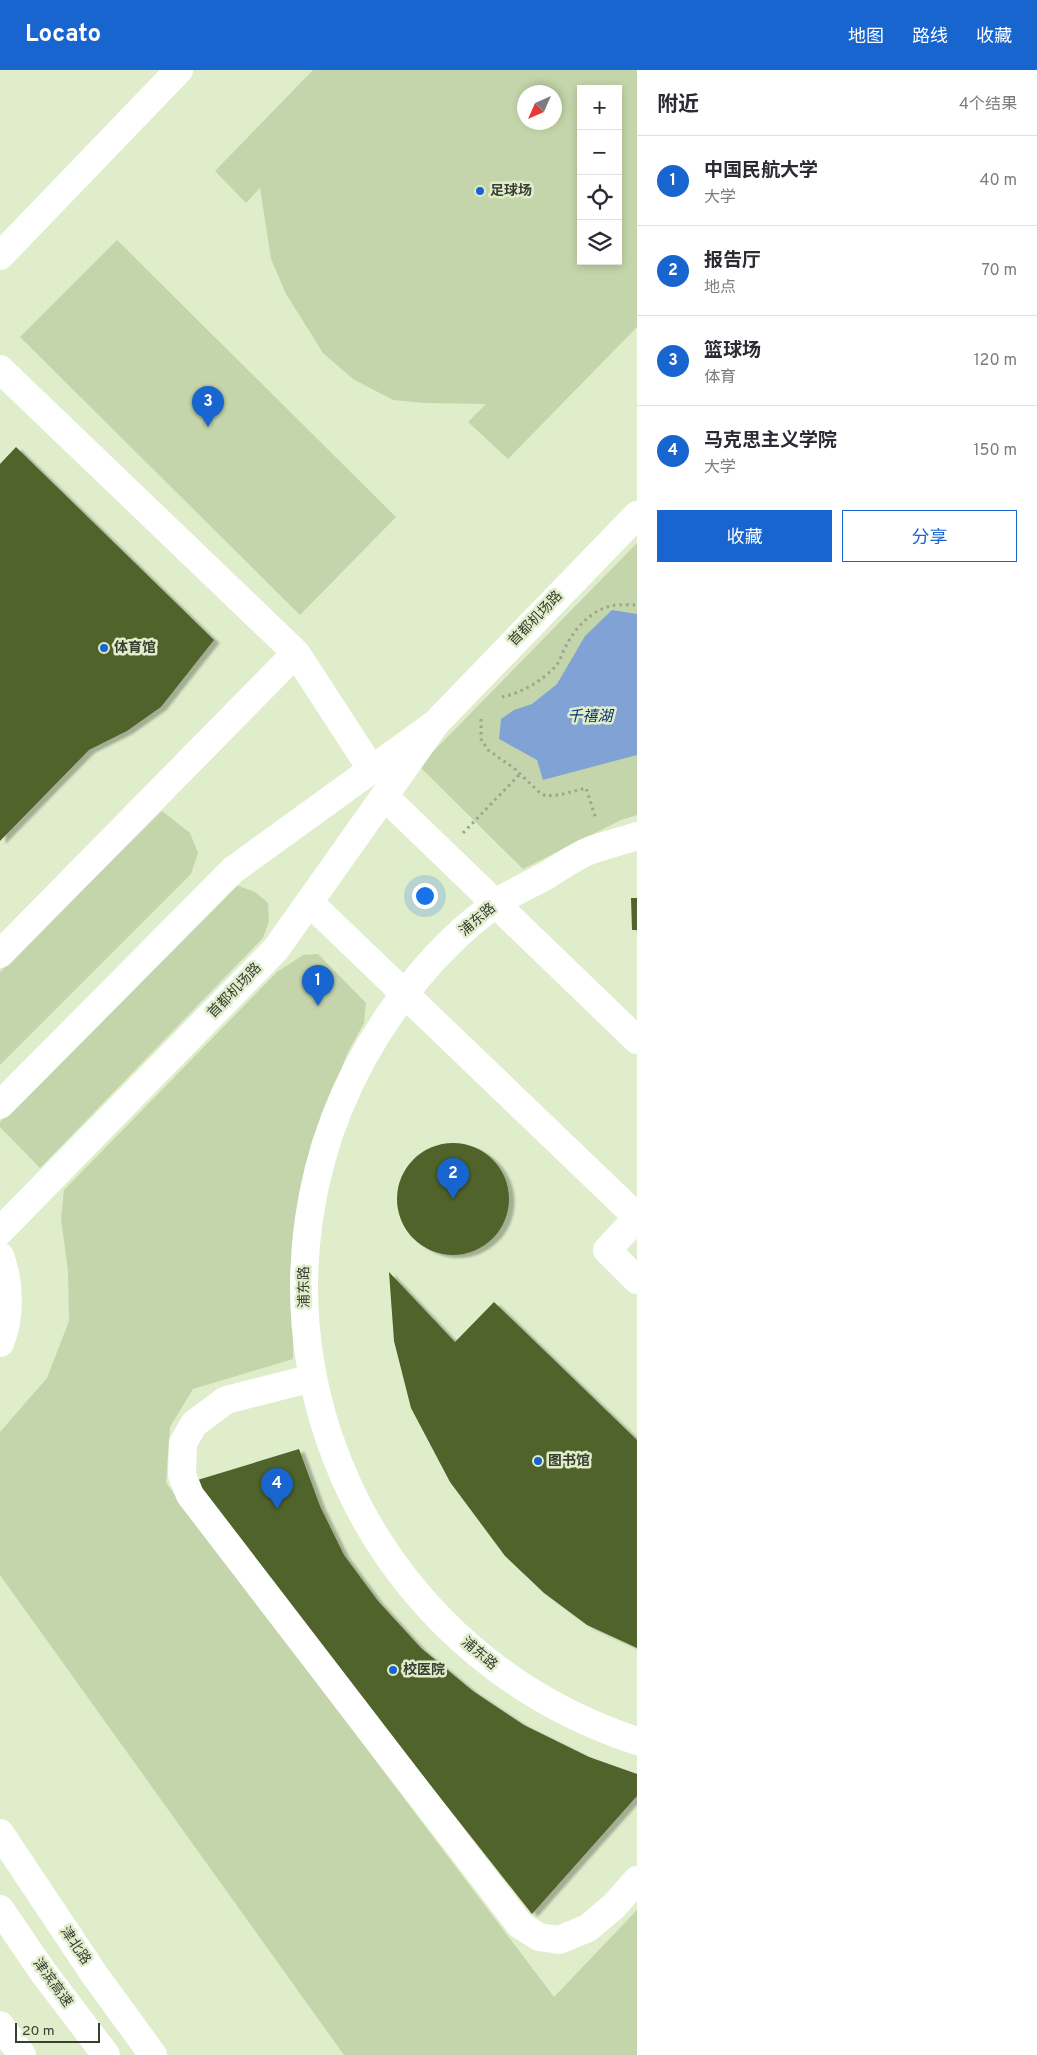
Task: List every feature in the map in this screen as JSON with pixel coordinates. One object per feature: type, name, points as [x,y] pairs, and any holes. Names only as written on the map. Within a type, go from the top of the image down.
[{"type":"main road","points":[[0,256],[180,70]]},
{"type":"main road","points":[[0,369],[296,653],[372,770]]},
{"type":"main road","name":"首都机场路","points":[[0,1231],[276,948],[436,723],[637,515]]},
{"type":"main road","points":[[0,954],[296,653]]},
{"type":"main road","name":"首都机场路","points":[[0,1105],[233,870],[436,723]]},
{"type":"main road","points":[[385,797],[637,1040]]},
{"type":"main road","name":"浦东路","points":[[637,836],[589,851],[497,904],[448,945],[425,968],[384,1022],[352,1078],[331,1129],[312,1198],[305,1262],[306,1325],[313,1378],[333,1449],[358,1508],[392,1562],[432,1612],[479,1656],[531,1693],[587,1722],[637,1741]]},
{"type":"main road","points":[[310,902],[637,1218],[606,1250],[637,1280]]},
{"type":"main road","points":[[0,1256],[5,1268],[8,1302],[0,1343]]},
{"type":"main road","points":[[313,1378],[226,1400],[194,1424],[183,1443],[182,1475],[190,1495],[520,1925],[539,1937],[559,1940],[588,1928],[631,1898]]},
{"type":"main road","name":"津北路","points":[[0,1834],[94,1974],[153,2055]]},
{"type":"main road","name":"津滨高速","points":[[0,1909],[43,1972],[106,2055]]},
{"type":"main road","points":[[0,2026],[22,2055]]},
{"type":"path","points":[[500,697],[515,694],[534,684],[556,666],[566,645],[578,627],[594,613],[612,605],[637,605]]},
{"type":"path","points":[[482,716],[481,738],[488,750],[520,774],[539,792],[546,796],[559,795],[586,788],[605,846]]},
{"type":"path","points":[[444,854],[520,774]]},
{"type":"green space","points":[[313,70],[637,70],[637,327],[508,459],[468,422],[486,404],[425,403],[393,400],[353,379],[323,353],[286,294],[271,259],[260,188],[246,203],[215,171]]},
{"type":"green space","points":[[117,240],[396,517],[300,615],[20,337]]},
{"type":"green space","points":[[637,543],[637,815],[621,820],[523,869],[419,766]]},
{"type":"green space","points":[[162,811],[190,833],[198,853],[191,874],[0,1065],[0,972]]},
{"type":"green space","points":[[236,885],[255,892],[268,903],[269,921],[263,938],[40,1168],[0,1127],[0,1122],[220,895]]},
{"type":"green space","points":[[318,954],[366,1003],[364,1023],[348,1052],[311,1144],[293,1233],[293,1359],[193,1389],[170,1427],[166,1483],[554,1997],[637,1910],[637,2055],[344,2055],[0,1575],[0,1432],[47,1378],[69,1321],[68,1271],[61,1219],[64,1190],[277,972],[303,955]]},
{"type":"water","name":"千禧湖","points":[[612,610],[637,614],[637,755],[543,780],[537,760],[499,739],[501,719],[514,710],[532,704],[557,684],[585,636]]},
{"type":"building","name":"体育馆","points":[[16,447],[214,640],[161,707],[127,731],[89,750],[0,841],[0,464]]},
{"type":"building","points":[[631,898],[637,898],[637,930],[632,930]]},
{"type":"building","points":[[453,1143],[474,1147],[493,1159],[505,1178],[509,1199],[505,1220],[493,1239],[474,1251],[453,1255],[432,1251],[413,1239],[401,1220],[397,1199],[401,1178],[413,1159],[432,1147]]},
{"type":"building","name":"图书馆","points":[[389,1272],[455,1342],[494,1302],[637,1440],[637,1648],[587,1625],[544,1593],[505,1556],[450,1482],[411,1408],[394,1341]]},
{"type":"building","name":"校医院","points":[[299,1449],[320,1506],[344,1555],[378,1601],[421,1648],[473,1691],[524,1725],[589,1757],[637,1774],[637,1796],[532,1914],[191,1482]]},
{"type":"place","name":"足球场","points":[[480,191]]},
{"type":"place","name":"篮球场","points":[[208,427]]},
{"type":"place","name":"体育馆","points":[[104,648]]},
{"type":"place","name":"中国民航大学","points":[[318,1006]]},
{"type":"place","name":"报告厅","points":[[453,1199]]},
{"type":"place","name":"图书馆","points":[[538,1461]]},
{"type":"place","name":"马克思主义学院","points":[[277,1509]]},
{"type":"place","name":"校医院","points":[[393,1670]]}]
